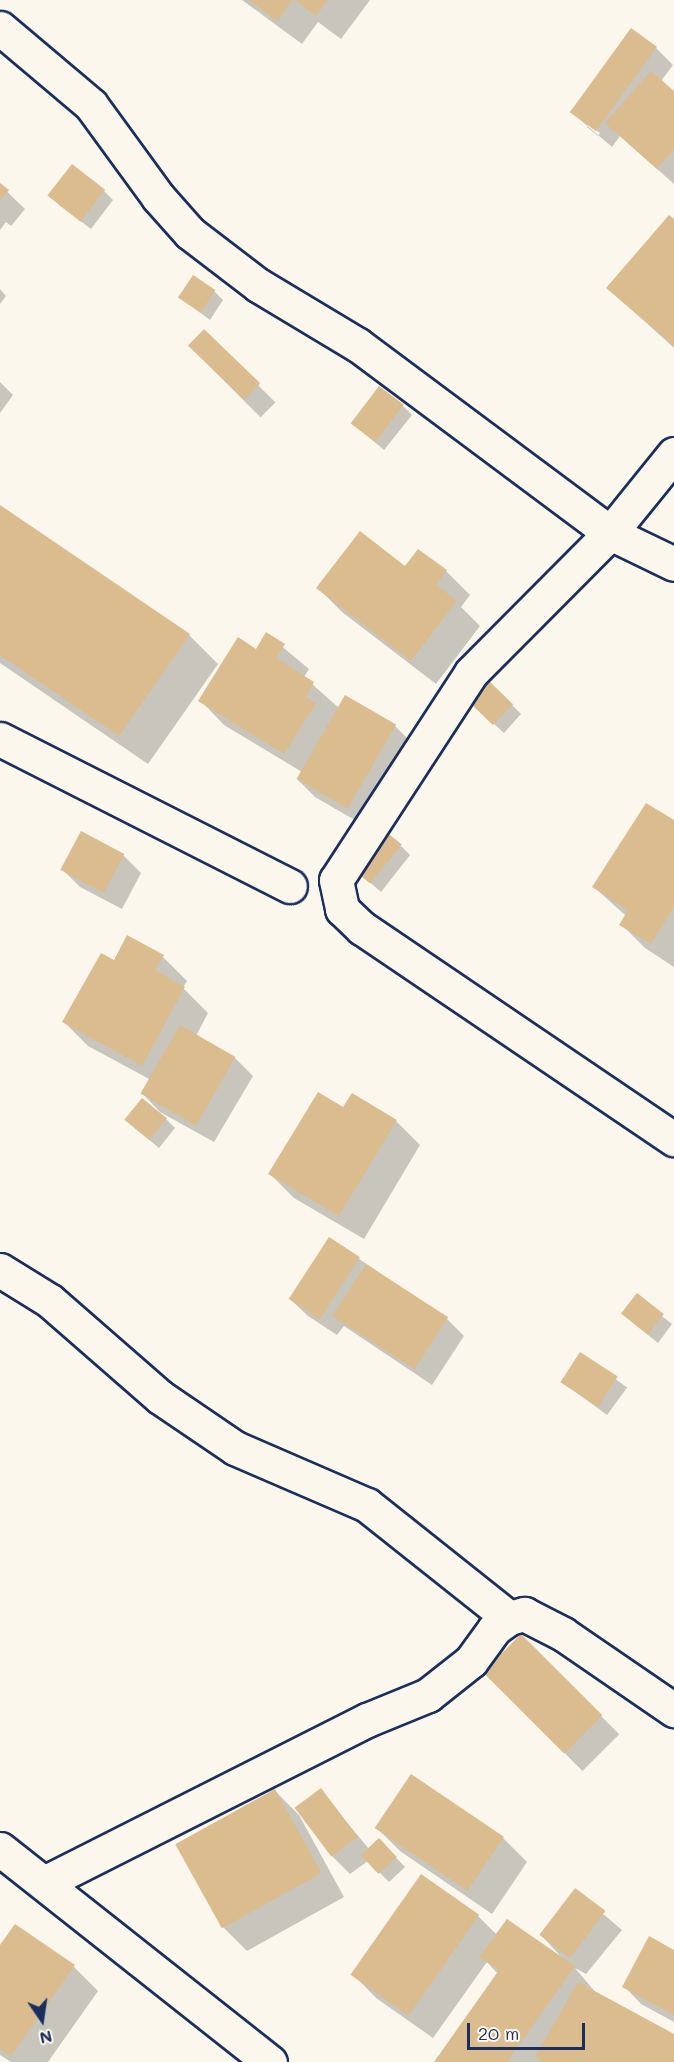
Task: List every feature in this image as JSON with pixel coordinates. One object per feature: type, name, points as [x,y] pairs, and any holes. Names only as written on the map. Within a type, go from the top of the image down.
[{"type":"street","points":[[0,28],[91,105],[158,198],[190,233],[258,285],[358,345],[610,533],[674,564]]},
{"type":"street","points":[[674,454],[610,533],[471,673],[336,880],[342,909],[363,928],[674,1138]]},
{"type":"street","points":[[0,740],[290,886]]},
{"type":"street","points":[[0,1270],[43,1296],[160,1397],[235,1448],[367,1505],[509,1618]]},
{"type":"street","points":[[46,1882],[367,1720],[428,1695],[471,1661],[494,1629],[509,1618],[524,1614],[563,1634],[674,1710]]},
{"type":"street","points":[[0,1849],[46,1882],[166,1982],[270,2062]]},
{"type":"building","points":[[249,0],[292,0],[277,21]]},
{"type":"building","points":[[295,0],[328,0],[316,16]]},
{"type":"building","points":[[631,28],[657,47],[596,131],[570,112]]},
{"type":"building","points":[[651,71],[674,91],[674,149],[657,169],[605,123]]},
{"type":"building","points":[[72,164],[105,190],[80,221],[47,196]]},
{"type":"building","points":[[0,183],[9,190],[0,201]]},
{"type":"building","points":[[669,215],[674,219],[674,346],[606,288]]},
{"type":"building","points":[[193,275],[215,290],[200,312],[178,297]]},
{"type":"building","points":[[204,329],[260,383],[244,400],[188,346]]},
{"type":"building","points":[[379,386],[404,405],[375,442],[351,424]]},
{"type":"building","points":[[0,505],[190,634],[119,736],[0,655]]},
{"type":"building","points":[[360,531],[405,566],[418,549],[447,570],[436,585],[457,601],[411,661],[316,588]]},
{"type":"building","points":[[266,632],[285,644],[276,658],[314,682],[306,697],[316,703],[284,754],[198,701],[238,637],[256,649]]},
{"type":"building","points":[[490,682],[513,704],[493,725],[470,703]]},
{"type":"building","points":[[345,695],[396,724],[348,809],[296,779]]},
{"type":"building","points":[[646,803],[674,820],[674,907],[651,944],[619,925],[628,910],[592,887]]},
{"type":"building","points":[[380,827],[402,845],[370,883],[349,866]]},
{"type":"building","points":[[81,831],[124,854],[104,893],[60,870]]},
{"type":"building","points":[[127,935],[164,955],[155,970],[185,987],[142,1066],[62,1022],[101,953],[114,960]]},
{"type":"building","points":[[180,1025],[235,1057],[196,1125],[140,1093]]},
{"type":"building","points":[[318,1092],[343,1107],[352,1093],[397,1120],[339,1216],[268,1174]]},
{"type":"building","points":[[142,1098],[167,1118],[149,1140],[124,1120]]},
{"type":"building","points":[[329,1237],[360,1257],[320,1319],[289,1299]]},
{"type":"building","points":[[366,1264],[448,1317],[414,1369],[332,1316]]},
{"type":"building","points":[[637,1293],[664,1314],[648,1334],[621,1313]]},
{"type":"building","points":[[580,1352],[618,1377],[598,1407],[560,1382]]},
{"type":"building","points":[[521,1634],[602,1715],[564,1754],[483,1672]]},
{"type":"building","points":[[411,1774],[504,1837],[468,1891],[375,1828]]},
{"type":"building","points":[[321,1788],[358,1837],[331,1857],[295,1808]]},
{"type":"building","points":[[275,1789],[322,1873],[222,1928],[175,1844]]},
{"type":"building","points":[[379,1838],[397,1857],[378,1874],[361,1855]]},
{"type":"building","points":[[421,1874],[479,1915],[409,2015],[350,1975]]},
{"type":"building","points":[[575,1888],[605,1911],[570,1958],[539,1935]]},
{"type":"building","points":[[507,1919],[575,1966],[507,2062],[434,2062],[499,1970],[479,1957]]},
{"type":"building","points":[[15,1924],[75,1965],[11,2056],[0,2049],[0,1945]]},
{"type":"building","points":[[649,1936],[674,1950],[674,2015],[622,1987]]},
{"type":"building","points":[[578,1982],[674,2034],[674,2062],[544,2062],[535,2057]]}]
